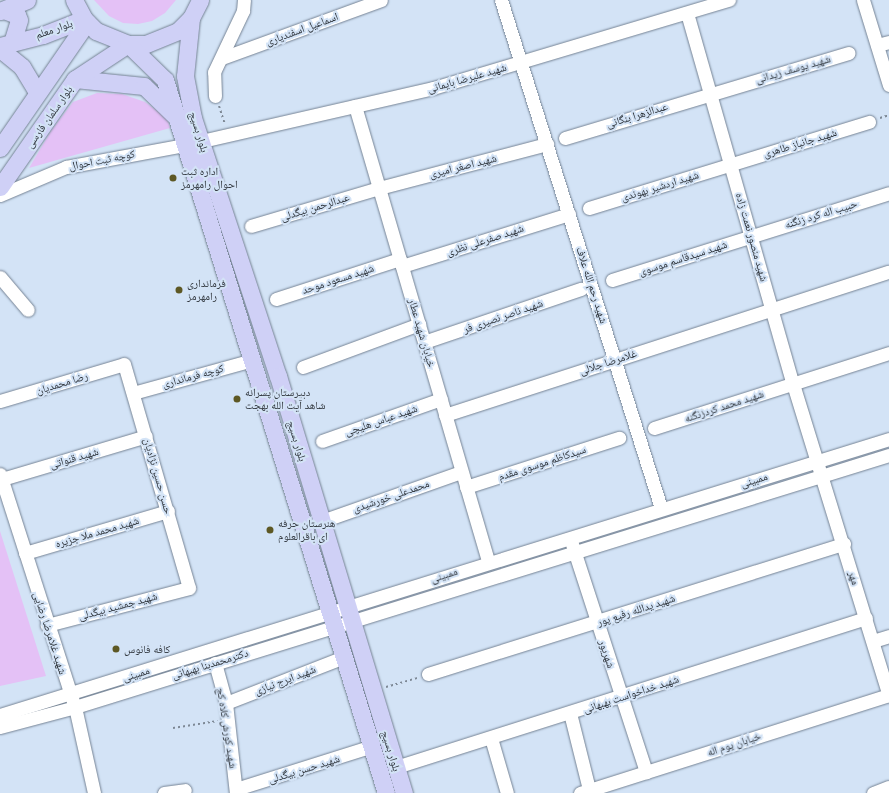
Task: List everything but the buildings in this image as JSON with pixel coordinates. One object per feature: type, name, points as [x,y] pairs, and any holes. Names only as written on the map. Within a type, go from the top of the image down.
[{"type":"main road","points":[[2,11],[28,0]]},
{"type":"main road","points":[[74,0],[85,20],[112,40],[128,44],[163,40],[191,18],[200,0]]},
{"type":"main road","points":[[2,11],[17,15],[19,20],[4,45],[22,67],[37,92]]},
{"type":"main road","name":"بلوار بسیج","points":[[191,18],[185,76],[193,118],[202,141],[284,399],[404,793]]},
{"type":"main road","name":"بلوار معلم","points":[[4,45],[43,35],[85,20]]},
{"type":"main road","name":"بلوار سلمان فارسی","points":[[0,148],[85,20]]},
{"type":"main road","name":"بلوار سلمان فارسی","points":[[0,187],[75,79],[128,44]]},
{"type":"main road","name":"بلوار بسیج","points":[[128,44],[165,80],[180,121],[185,145],[253,360],[265,404],[386,793]]},
{"type":"main road","points":[[165,80],[174,75],[185,76]]},
{"type":"main road","points":[[75,79],[144,86],[180,121]]},
{"type":"main road","points":[[265,404],[284,399]]},
{"type":"street","points":[[215,96],[214,72],[222,58],[243,10],[244,0]]},
{"type":"street","name":"اسماعیل اسفندیاری","points":[[222,58],[381,0]]},
{"type":"street","name":"شهید رحم الله علاف","points":[[501,0],[661,508]]},
{"type":"street","name":"شهید علیرضا بایمانی","points":[[202,141],[433,88],[729,0]]},
{"type":"street","points":[[863,0],[883,44],[889,85]]},
{"type":"street","name":"شهید منصور نعمت زاده","points":[[687,13],[730,164],[753,236],[793,384],[818,460]]},
{"type":"street","name":"شهید یوسف زیدانی","points":[[710,92],[849,53]]},
{"type":"street","name":"عبدالزهرا بنگانی","points":[[565,138],[710,92]]},
{"type":"street","name":"خیابان شهید عطار","points":[[356,106],[488,561]]},
{"type":"street","name":"شهید جانباز طاهری","points":[[730,164],[869,122]]},
{"type":"street","name":"شهید اصغر امیری","points":[[379,188],[547,144]]},
{"type":"street","name":"کوچه ثبت احوال","points":[[0,196],[66,167],[185,145]]},
{"type":"street","name":"شهید اردشیر بهوندی","points":[[589,208],[730,164]]},
{"type":"street","name":"عبدالرحمن بیگدلی","points":[[251,226],[379,188]]},
{"type":"street","name":"حبیب اله کرد زنگنه","points":[[753,236],[889,193]]},
{"type":"street","name":"شهید صفرعلی نظری","points":[[401,263],[569,214]]},
{"type":"street","name":"شهید سیدقاسم موسوی","points":[[612,280],[753,236]]},
{"type":"street","name":"شهید مسعود موحد","points":[[276,299],[401,263]]},
{"type":"street","name":"غلامرضا جلالی","points":[[445,415],[889,272]]},
{"type":"street","points":[[0,277],[28,310]]},
{"type":"street","name":"شهید ناصر نصیری فر","points":[[424,342],[581,289]]},
{"type":"street","points":[[303,367],[419,324]]},
{"type":"street","name":"شهید محمد کردزنگنه","points":[[654,428],[889,353]]},
{"type":"street","name":"کوچه فرمانداری","points":[[133,393],[253,360]]},
{"type":"street","name":"حسن حسین نژادیان","points":[[124,364],[168,511],[189,588]]},
{"type":"street","name":"رضا محمدیان","points":[[0,401],[124,364]]},
{"type":"street","name":"شهید عباس هلیچی","points":[[322,441],[441,400]]},
{"type":"street","name":"شهید قنواتی","points":[[1,476],[146,436]]},
{"type":"street","name":"سیدکاظم موسوی مقدم","points":[[466,487],[619,438]]},
{"type":"street","name":"ممبینی","points":[[349,613],[488,561],[889,438]]},
{"type":"street","name":"ممبینی","points":[[349,613],[575,551],[889,455]]},
{"type":"street","name":"مهر","points":[[818,460],[889,695]]},
{"type":"street","name":"محمدعلی خورشیدی","points":[[322,521],[461,472]]},
{"type":"street","name":"شهید غلامرضا رضایی","points":[[1,476],[47,624],[75,707],[94,793]]},
{"type":"street","name":"شهید محمد ملا جزیره","points":[[25,553],[168,511]]},
{"type":"street","name":"شهریور","points":[[570,536],[646,772]]},
{"type":"street","name":"شهید یدالله رفیع پور","points":[[428,674],[844,544]]},
{"type":"street","name":"شهید جمشید بیگدلی","points":[[47,624],[189,588]]},
{"type":"street","name":"دکترمحمدبنا بهبهانی","points":[[0,727],[75,707],[215,663],[332,618],[349,613]]},
{"type":"street","name":"ممبینی","points":[[0,715],[332,618]]},
{"type":"street","name":"شهید خداخواست بهبهانی","points":[[396,767],[621,697],[866,618]]},
{"type":"street","points":[[873,641],[889,636]]},
{"type":"street","name":"شهید ایرج نیازی","points":[[226,703],[344,658]]},
{"type":"street","name":"شهید کورش کلاه کج","points":[[215,663],[226,703],[236,791]]},
{"type":"street","name":"خیابان یوم اله","points":[[586,792],[889,695]]},
{"type":"street","points":[[570,713],[586,792]]},
{"type":"street","points":[[491,738],[507,793]]},
{"type":"street","name":"شهید حسن بیگدلی","points":[[236,791],[372,746]]},
{"type":"street","points":[[874,793],[889,787]]},
{"type":"street","points":[[164,793],[185,790]]},
{"type":"path","points":[[215,96],[228,135]]},
{"type":"path","points":[[372,691],[428,674]]},
{"type":"path","points":[[172,728],[228,720]]},
{"type":"shaded area","points":[[94,0],[176,0],[165,13],[152,21],[138,24],[123,23],[109,16]]},
{"type":"shaded area","points":[[97,93],[122,94],[145,102],[167,118],[170,128],[29,168],[51,131],[73,102]]},
{"type":"shaded area","points":[[0,531],[46,676],[0,686]]},
{"type":"place","name":"اداره ثبت احوال رامهرمز","points":[[173,178]]},
{"type":"place","name":"فرمانداری رامهرمز","points":[[179,290]]},
{"type":"place","name":"دبیرستان پسرانه شاهد آیت الله بهجت","points":[[237,399]]},
{"type":"place","name":"هنرستان حرفه ای باقرالعلوم","points":[[270,530]]},
{"type":"place","name":"کافه فانوس","points":[[116,649]]}]
